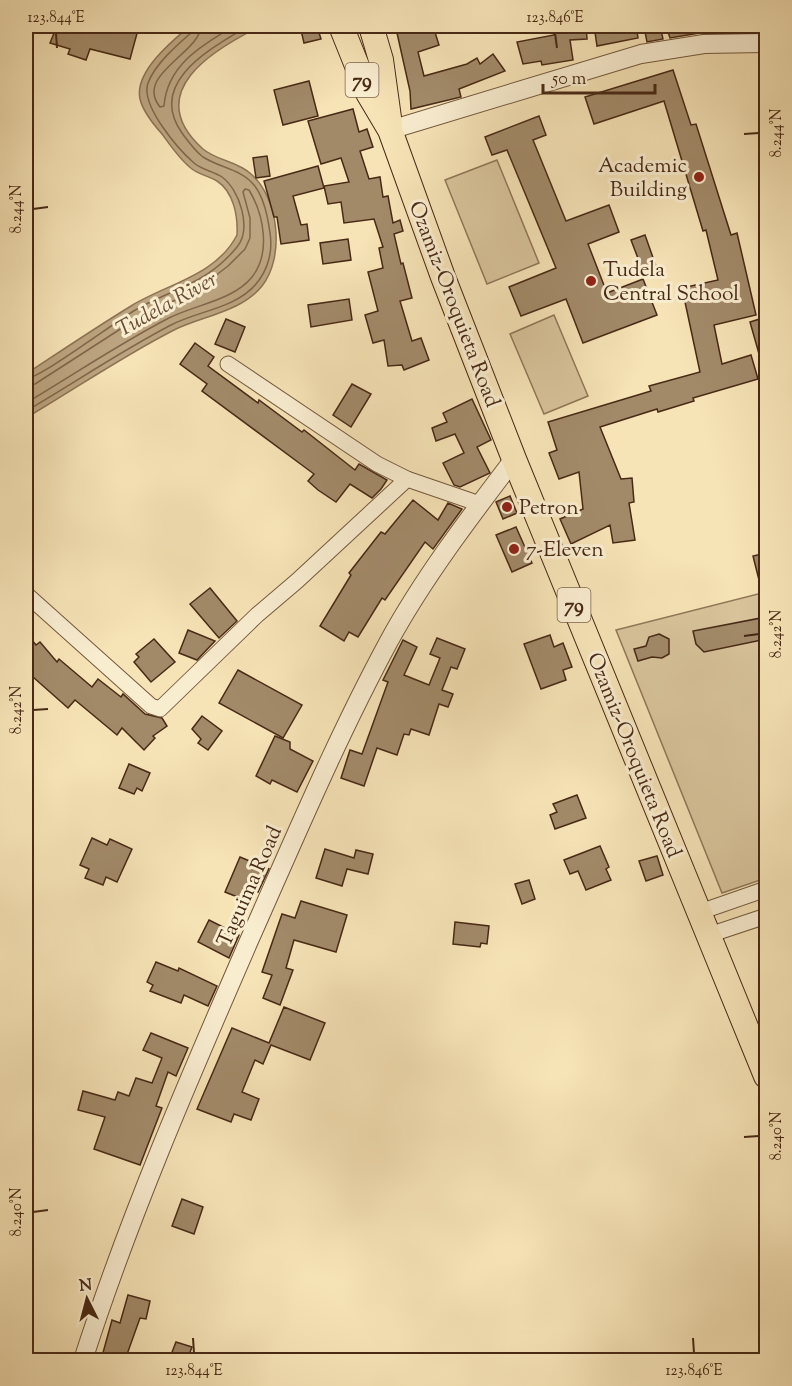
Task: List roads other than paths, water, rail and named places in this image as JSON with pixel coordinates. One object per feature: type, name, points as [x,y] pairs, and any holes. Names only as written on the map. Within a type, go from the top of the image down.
[{"type":"highway","name":"Ozamiz-Oroquieta Road","points":[[341,26],[368,93],[390,130],[443,277],[514,459],[766,1076]]},
{"type":"highway","name":"Ozamiz-Oroquieta Road","points":[[371,26],[383,70],[390,130]]},
{"type":"street","points":[[390,130],[641,54],[704,44],[766,43]]},
{"type":"street","points":[[228,364],[376,464],[407,479],[480,504]]},
{"type":"street","name":"Taguima Road","points":[[83,1360],[116,1260],[167,1127],[333,751],[390,639],[480,504],[514,459]]},
{"type":"street","points":[[26,594],[151,706],[160,709],[257,615],[407,479]]},
{"type":"street","points":[[700,912],[766,889]]},
{"type":"street","points":[[710,935],[766,916]]},
{"type":"water","name":"Tudela River","points":[[190,26],[261,26],[223,47],[190,76],[181,92],[179,110],[186,129],[203,149],[251,174],[268,198],[276,228],[274,260],[269,274],[262,286],[243,302],[185,325],[155,340],[26,418],[26,374],[131,306],[203,270],[228,249],[237,235],[234,205],[223,186],[195,171],[176,153],[149,118],[140,99],[140,89],[148,68]]},
{"type":"place","name":"Academic Building","points":[[699,177]]},
{"type":"place","name":"Tudela Central School","points":[[591,281]]},
{"type":"place","name":"Petron","points":[[507,507]]},
{"type":"place","name":"7-Eleven","points":[[514,549]]}]
